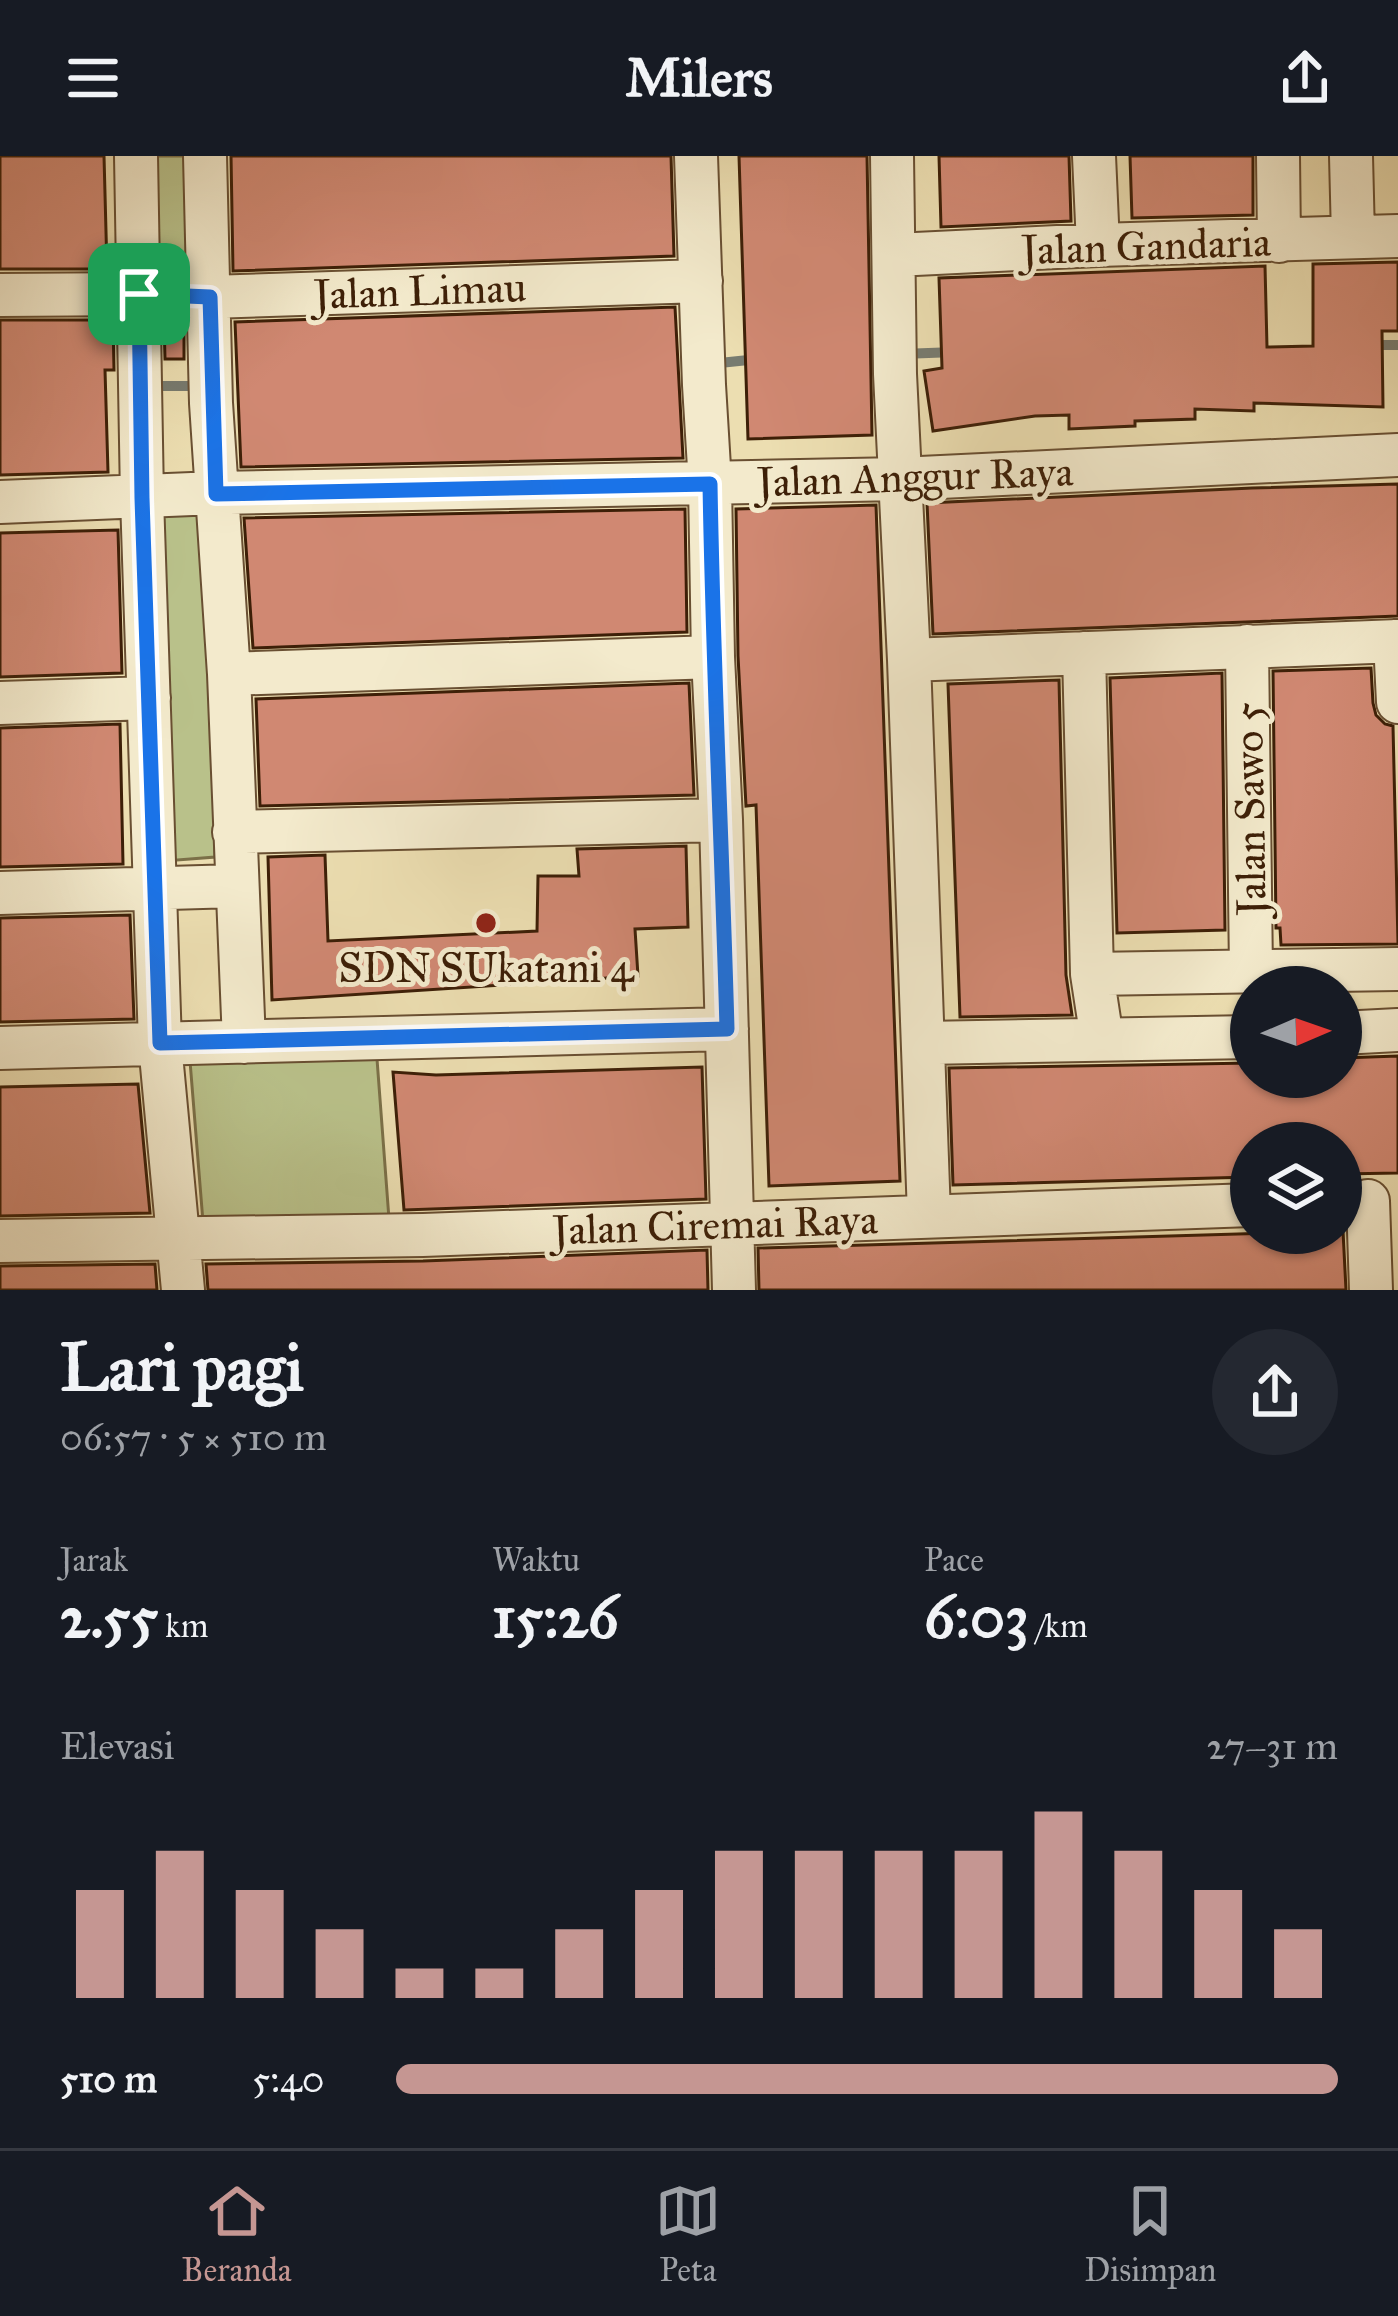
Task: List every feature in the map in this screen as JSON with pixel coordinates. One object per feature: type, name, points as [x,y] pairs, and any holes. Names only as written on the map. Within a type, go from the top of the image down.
[{"type":"street","points":[[136,156],[160,1043],[183,1290]]},
{"type":"street","points":[[205,156],[211,386],[244,1042]]},
{"type":"street","points":[[696,156],[734,1290]]},
{"type":"street","points":[[892,156],[896,374],[929,1215]]},
{"type":"street","points":[[1094,156],[1098,245]]},
{"type":"street","points":[[1278,156],[1279,241]]},
{"type":"street","points":[[1351,156],[1353,237]]},
{"type":"street","name":"Jalan Gandaria","points":[[895,255],[1398,236]]},
{"type":"street","name":"Jalan Limau","points":[[0,295],[210,297],[700,281]]},
{"type":"street","name":"Jalan Anggur Raya","points":[[0,502],[900,479],[1398,455]]},
{"type":"street","points":[[909,660],[1397,641],[1398,702]]},
{"type":"street","name":"Jalan Sawo 5","points":[[1247,646],[1251,966]]},
{"type":"street","points":[[1084,653],[1092,974],[1102,1039]]},
{"type":"street","points":[[229,674],[712,658]]},
{"type":"street","points":[[0,703],[149,698]]},
{"type":"street","points":[[234,832],[721,820]]},
{"type":"street","points":[[0,892],[236,886]]},
{"type":"street","points":[[1362,970],[1398,969]]},
{"type":"street","points":[[1092,974],[1230,972]]},
{"type":"street","points":[[0,1048],[727,1029]]},
{"type":"street","points":[[1362,1032],[1398,1030]]},
{"type":"street","points":[[924,1042],[1230,1036]]},
{"type":"street","points":[[1369,1201],[1371,1290]]},
{"type":"street","name":"Jalan Ciremai Raya","points":[[0,1241],[423,1235],[1230,1205]]},
{"type":"green space","points":[[151,156],[195,156],[196,284],[154,280]]},
{"type":"green space","points":[[209,510],[215,857],[165,861],[155,514]]},
{"type":"green space","points":[[377,1059],[389,1219],[203,1222],[190,1061]]},
{"type":"building","points":[[0,156],[104,156],[107,269],[0,269]]},
{"type":"building","points":[[231,156],[671,156],[674,256],[233,271]]},
{"type":"building","points":[[739,156],[867,156],[872,435],[748,439]]},
{"type":"building","points":[[939,156],[1069,156],[1071,221],[941,227]]},
{"type":"building","points":[[1130,156],[1253,156],[1253,215],[1132,218]]},
{"type":"building","points":[[1398,262],[1398,331],[1382,331],[1383,407],[1254,403],[1254,411],[1195,409],[1195,419],[1135,421],[1135,426],[1069,429],[1069,415],[933,431],[924,371],[942,368],[939,278],[1265,266],[1267,347],[1313,346],[1313,264]]},
{"type":"building","points":[[675,307],[683,458],[241,467],[235,322]]},
{"type":"building","points":[[0,320],[113,320],[114,370],[105,370],[108,472],[0,475]]},
{"type":"building","points":[[164,321],[184,321],[184,359],[165,359]]},
{"type":"building","points":[[1398,484],[1398,616],[933,634],[927,503]]},
{"type":"building","points":[[876,505],[900,1181],[769,1186],[756,805],[746,806],[736,509]]},
{"type":"building","points":[[685,509],[687,632],[253,648],[244,518]]},
{"type":"building","points":[[118,530],[122,673],[0,677],[0,533]]},
{"type":"building","points":[[1371,668],[1376,715],[1393,726],[1398,944],[1281,945],[1280,928],[1276,928],[1273,671]]},
{"type":"building","points":[[1222,673],[1225,930],[1117,933],[1110,678]]},
{"type":"building","points":[[1059,680],[1066,975],[1072,1015],[960,1017],[948,684]]},
{"type":"building","points":[[689,683],[694,795],[260,806],[256,699]]},
{"type":"building","points":[[120,724],[123,864],[0,867],[0,728]]},
{"type":"building","points":[[686,846],[688,927],[635,929],[638,976],[272,1000],[268,857],[325,855],[328,941],[537,931],[538,876],[579,876],[577,849]]},
{"type":"building","points":[[130,915],[134,1019],[0,1022],[0,918]]},
{"type":"building","points":[[1398,1056],[1398,1173],[1362,1174],[1362,1122],[1230,1122],[1230,1178],[953,1185],[949,1068],[1230,1063],[1230,1098],[1362,1098],[1362,1057]]},
{"type":"building","points":[[702,1067],[706,1199],[404,1210],[393,1072],[436,1075]]},
{"type":"building","points":[[138,1084],[150,1213],[0,1216],[0,1087]]},
{"type":"building","points":[[1230,1234],[1230,1254],[1344,1254],[1346,1290],[759,1290],[758,1248]]},
{"type":"building","points":[[707,1250],[708,1290],[208,1290],[206,1264],[423,1261]]},
{"type":"building","points":[[155,1264],[157,1290],[0,1290],[0,1266]]},
{"type":"waterway","points":[[1370,345],[1398,345]]},
{"type":"waterway","points":[[902,354],[955,352]]},
{"type":"waterway","points":[[710,364],[758,359]]},
{"type":"waterway","points":[[147,386],[201,386]]},
{"type":"place","name":"SDN SUkatani 4","points":[[486,923]]},
{"type":"route","points":[[139,294],[210,297],[216,494],[710,484],[727,1029],[160,1043],[139,294]]}]
